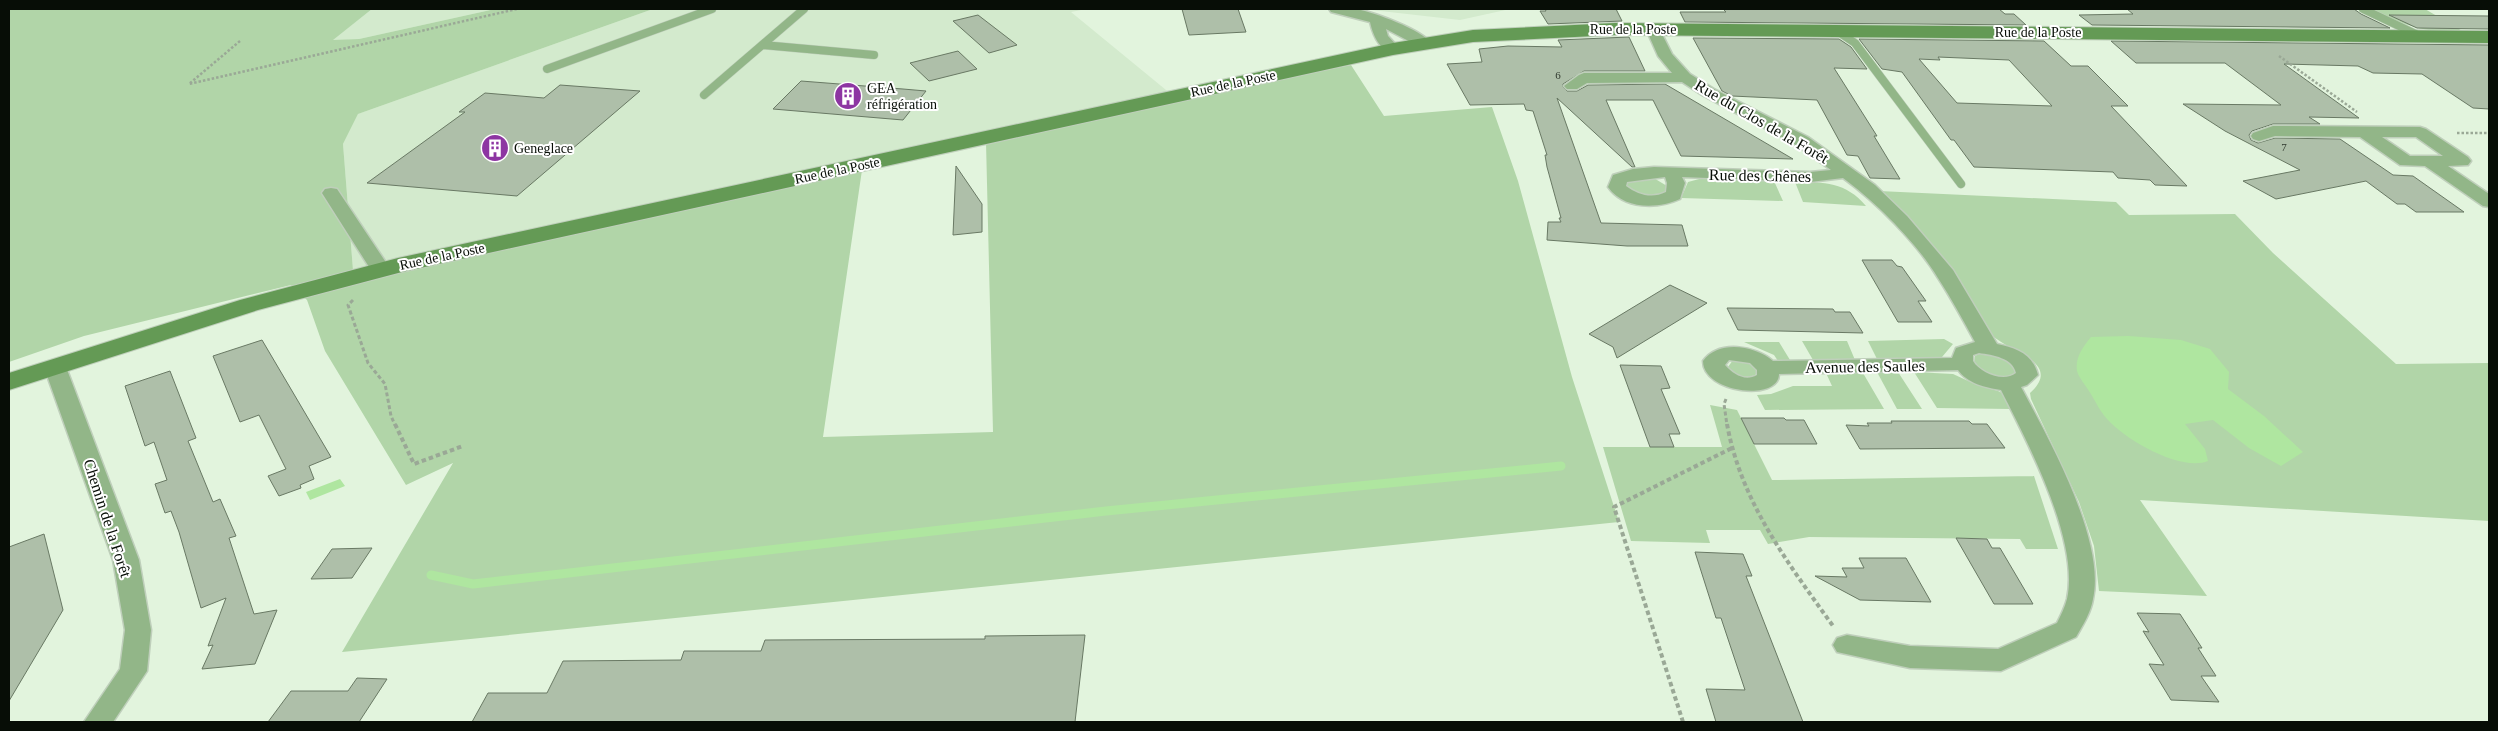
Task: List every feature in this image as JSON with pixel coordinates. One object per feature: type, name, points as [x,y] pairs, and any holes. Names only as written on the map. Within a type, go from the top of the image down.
[{"type":"street","points":[[1336,9],[1365,15],[1377,22],[1406,32],[1425,44]]},
{"type":"street","points":[[1377,22],[1381,37],[1393,49]]},
{"type":"street","name":"Rue de la Poste","points":[[9,382],[248,305],[381,270],[1393,49],[1425,44],[1518,32],[1653,29],[2489,37]]},
{"type":"street","name":"Rue du Clos de la Forêt","points":[[1653,29],[1665,56],[1686,77],[1708,92],[1802,141],[1870,189],[1901,220],[1934,259],[1963,301],[1989,348]]},
{"type":"street","points":[[1572,86],[1584,78],[1686,77]]},
{"type":"street","points":[[2259,136],[2273,131],[2420,132],[2462,161],[2406,161],[2364,132]]},
{"type":"street","points":[[2428,161],[2489,202]]},
{"type":"street","name":"Rue des Chênes","points":[[1672,172],[1812,177],[1848,172]]},
{"type":"street","points":[[331,193],[381,270]]},
{"type":"street","points":[[1989,348],[2009,354],[2024,364],[2027,370],[2024,380],[2009,384],[1986,380],[1976,375],[1963,364],[1961,358],[1963,352],[1969,349],[1989,348]]},
{"type":"street","points":[[1723,354],[1749,355],[1757,358],[1768,368],[1770,373],[1763,382],[1748,385],[1730,381],[1722,377],[1714,366],[1714,361],[1723,354]]},
{"type":"street","name":"Avenue des Saules","points":[[1768,368],[1963,364]]},
{"type":"street","name":"Chemin de la Forêt","points":[[54,367],[126,560],[138,630],[133,671],[98,722]]},
{"type":"street","points":[[1847,645],[1910,658],[2001,660],[2067,630],[2081,597],[2081,561],[2070,517],[2044,454],[2009,384]]},
{"type":"lane","points":[[547,69],[712,9]]},
{"type":"lane","points":[[704,95],[804,9]]},
{"type":"lane","points":[[2363,9],[2420,36]]},
{"type":"lane","points":[[1837,31],[1855,43],[1960,184]]},
{"type":"lane","points":[[762,45],[874,55]]},
{"type":"path","points":[[240,41],[189,84],[517,9]]},
{"type":"path","points":[[2248,34],[2385,132]]},
{"type":"path","points":[[2453,133],[2489,133]]},
{"type":"path","points":[[381,270],[348,305],[368,363],[385,384],[390,416],[414,464],[462,446]]},
{"type":"path","points":[[1730,381],[1724,404],[1732,448],[1745,488],[1759,518],[1847,645]]},
{"type":"path","points":[[1683,722],[1614,507],[1732,448]]},
{"type":"shaded area","points":[[9,9],[372,9],[333,40],[359,39],[495,9],[653,9],[358,114],[343,144],[353,270],[582,231],[862,170],[823,437],[993,432],[986,142],[1177,99],[1351,65],[1384,116],[1492,107],[1518,181],[1572,377],[1619,522],[342,652],[453,463],[406,485],[325,351],[307,300],[291,285],[84,336],[9,362]]},
{"type":"shaded area","points":[[372,9],[495,9],[359,39],[331,41]]},
{"type":"shaded area","points":[[653,9],[1086,9],[1071,12],[1177,99],[353,270],[343,144],[358,114]]},
{"type":"shaded area","points":[[1363,9],[1510,9],[1460,20]]},
{"type":"shaded area","points":[[2371,9],[2425,9],[2464,32],[2437,31],[2416,27]]},
{"type":"shaded area","points":[[1652,177],[1667,186],[1666,193],[1656,197],[1644,196],[1634,192],[1625,185],[1626,182]]},
{"type":"shaded area","points":[[1703,178],[1774,181],[1783,201],[1681,198],[1688,182]]},
{"type":"shaded area","points":[[1795,182],[1816,182],[1834,185],[1851,192],[1866,206],[1803,202]]},
{"type":"shaded area","points":[[1879,191],[2116,202],[2129,215],[2235,214],[2273,253],[2396,364],[2489,363],[2489,521],[2140,500],[2207,596],[2099,591],[2094,546],[2079,502],[2031,399],[2030,393],[2039,382],[2041,373],[2030,359],[1992,335],[1980,314],[1941,259]]},
{"type":"shaded area","points":[[2129,336],[2181,340],[2210,349],[2229,372],[2228,389],[2264,416],[2303,452],[2281,466],[2249,448],[2213,420],[2185,424],[2205,449],[2208,461],[2197,463],[2184,462],[2169,458],[2140,445],[2116,428],[2102,413],[2077,371],[2077,361],[2080,352],[2091,337]]},
{"type":"shaded area","points":[[1944,339],[1953,344],[1942,357],[1877,359],[1868,341]]},
{"type":"shaded area","points":[[1802,341],[1847,341],[1855,360],[1813,360]]},
{"type":"shaded area","points":[[1744,342],[1779,342],[1790,360],[1778,361],[1774,355]]},
{"type":"shaded area","points":[[1979,354],[1995,355],[2004,359],[2013,365],[2016,369],[2015,373],[2005,377],[1993,376],[1974,363],[1975,356]]},
{"type":"shaded area","points":[[1733,360],[1747,361],[1755,366],[1757,374],[1749,377],[1737,375],[1728,367]]},
{"type":"shaded area","points":[[1877,372],[1898,372],[1922,409],[1897,409]]},
{"type":"shaded area","points":[[1914,372],[1953,374],[1977,385],[1998,391],[2004,394],[2011,409],[1937,408]]},
{"type":"shaded area","points":[[1826,373],[1863,373],[1884,409],[1765,410],[1757,395],[1771,394],[1793,386],[1832,386]]},
{"type":"shaded area","points":[[1710,405],[1737,410],[1772,480],[2034,476],[2058,549],[2026,549],[2020,539],[1809,537],[1768,544],[1760,530],[1706,530],[1710,543],[1631,541],[1603,447],[1722,447]]},
{"type":"shaded area","points":[[340,479],[345,486],[310,500],[306,492]]},
{"type":"building","points":[[1182,9],[1238,9],[1246,32],[1189,35]]},
{"type":"building","points":[[1545,9],[1616,9],[1622,21],[1548,24],[1540,11],[1546,11]]},
{"type":"building","points":[[1723,9],[1999,9],[2005,14],[2014,14],[2026,25],[1685,22],[1680,12],[1726,12]]},
{"type":"building","points":[[2127,9],[2354,9],[2390,28],[2092,25],[2079,15],[2133,14]]},
{"type":"building","points":[[978,15],[1017,45],[989,53],[953,21]]},
{"type":"building","points":[[2389,15],[2489,16],[2489,29],[2417,28]]},
{"type":"building","points":[[1629,37],[1645,71],[1584,71],[1563,84],[1563,87],[1567,91],[1577,91],[1588,85],[1665,84],[1793,159],[1681,156],[1653,100],[1606,100],[1635,167],[1632,167],[1557,98],[1601,223],[1682,225],[1688,246],[1627,246],[1547,240],[1548,222],[1561,222],[1559,218],[1561,218],[1547,167],[1545,155],[1547,155],[1533,111],[1526,110],[1524,104],[1470,105],[1447,64],[1482,62],[1479,49],[1508,46],[1562,47],[1558,40]]},
{"type":"building","points":[[1693,38],[1839,39],[1851,47],[1867,69],[1834,68],[1877,136],[1874,136],[1900,179],[1870,178],[1858,156],[1847,155],[1817,100],[1732,96],[1722,91]]},
{"type":"building","points":[[1859,39],[2044,41],[2071,66],[2088,66],[2128,106],[2111,106],[2187,186],[2155,185],[2150,180],[2118,178],[2113,172],[1974,167],[1954,140],[1951,140],[1902,72],[1882,69]],"holes":[[[1938,57],[2009,60],[2052,106],[1957,103],[1919,59],[1940,60]]]},
{"type":"building","points":[[2111,41],[2489,45],[2489,109],[2473,108],[2422,74],[2373,73],[2358,66],[2284,64],[2359,118],[2309,117],[2320,124],[2273,124],[2252,131],[2249,135],[2251,140],[2258,143],[2275,138],[2340,139],[2393,175],[2413,176],[2464,212],[2416,212],[2405,204],[2397,204],[2366,181],[2276,199],[2243,181],[2300,170],[2225,131],[2183,104],[2281,105],[2225,63],[2136,63]]},
{"type":"building","points":[[958,51],[977,69],[929,81],[910,63]]},
{"type":"building","name":"GEA réfrigération","points":[[801,81],[926,91],[903,120],[773,109]]},
{"type":"building","name":"Geneglace","points":[[560,85],[640,91],[517,196],[367,183],[465,112],[459,112],[485,93],[544,98]]},
{"type":"building","points":[[956,166],[982,204],[982,232],[953,235]]},
{"type":"building","points":[[1862,260],[1892,260],[1897,266],[1902,267],[1926,301],[1918,301],[1932,322],[1898,322]]},
{"type":"building","points":[[1670,285],[1707,303],[1617,358],[1613,347],[1589,334]]},
{"type":"building","points":[[1727,308],[1833,309],[1835,312],[1850,312],[1863,333],[1738,330]]},
{"type":"building","points":[[262,340],[331,457],[309,466],[314,479],[300,485],[301,488],[279,496],[268,476],[286,469],[259,415],[240,422],[213,356]]},
{"type":"building","points":[[1620,365],[1661,366],[1670,388],[1661,389],[1680,434],[1669,434],[1674,447],[1650,447]]},
{"type":"building","points":[[170,371],[196,438],[188,441],[213,502],[220,499],[236,536],[229,538],[254,614],[277,610],[255,664],[202,669],[213,645],[208,646],[226,598],[201,608],[179,532],[171,511],[165,513],[155,484],[167,480],[154,442],[145,446],[125,386]]},
{"type":"building","points":[[1741,418],[1804,420],[1817,444],[1754,444]]},
{"type":"building","points":[[1891,421],[1969,421],[1972,424],[1987,424],[2005,448],[1860,449],[1846,425],[1869,426],[1867,423],[1892,423]]},
{"type":"building","points":[[44,534],[63,610],[9,701],[9,547]]},
{"type":"building","points":[[1956,538],[1987,539],[1992,548],[2000,548],[2033,604],[1994,604]]},
{"type":"building","points":[[372,548],[352,578],[311,579],[332,549]]},
{"type":"building","points":[[1695,552],[1743,554],[1752,576],[1746,576],[1803,722],[1716,722],[1706,689],[1745,690],[1721,618],[1716,618]]},
{"type":"building","points":[[1859,558],[1906,558],[1931,602],[1860,600],[1815,576],[1847,577],[1842,568],[1864,568]]},
{"type":"building","points":[[2137,613],[2180,614],[2202,648],[2198,648],[2216,676],[2201,676],[2219,702],[2171,700],[2149,664],[2164,665],[2143,631],[2149,632]]},
{"type":"building","points":[[1085,635],[1075,722],[472,722],[488,693],[547,693],[563,661],[681,660],[684,651],[761,651],[765,640],[985,639],[985,636]]},
{"type":"building","points":[[357,678],[387,679],[359,722],[268,722],[291,691],[348,691]]},
{"type":"waterway","points":[[431,575],[473,584],[1106,511],[1561,466]]},
{"type":"place","name":"GEA réfrigération","points":[[848,96]]},
{"type":"place","name":"Geneglace","points":[[495,148]]}]
